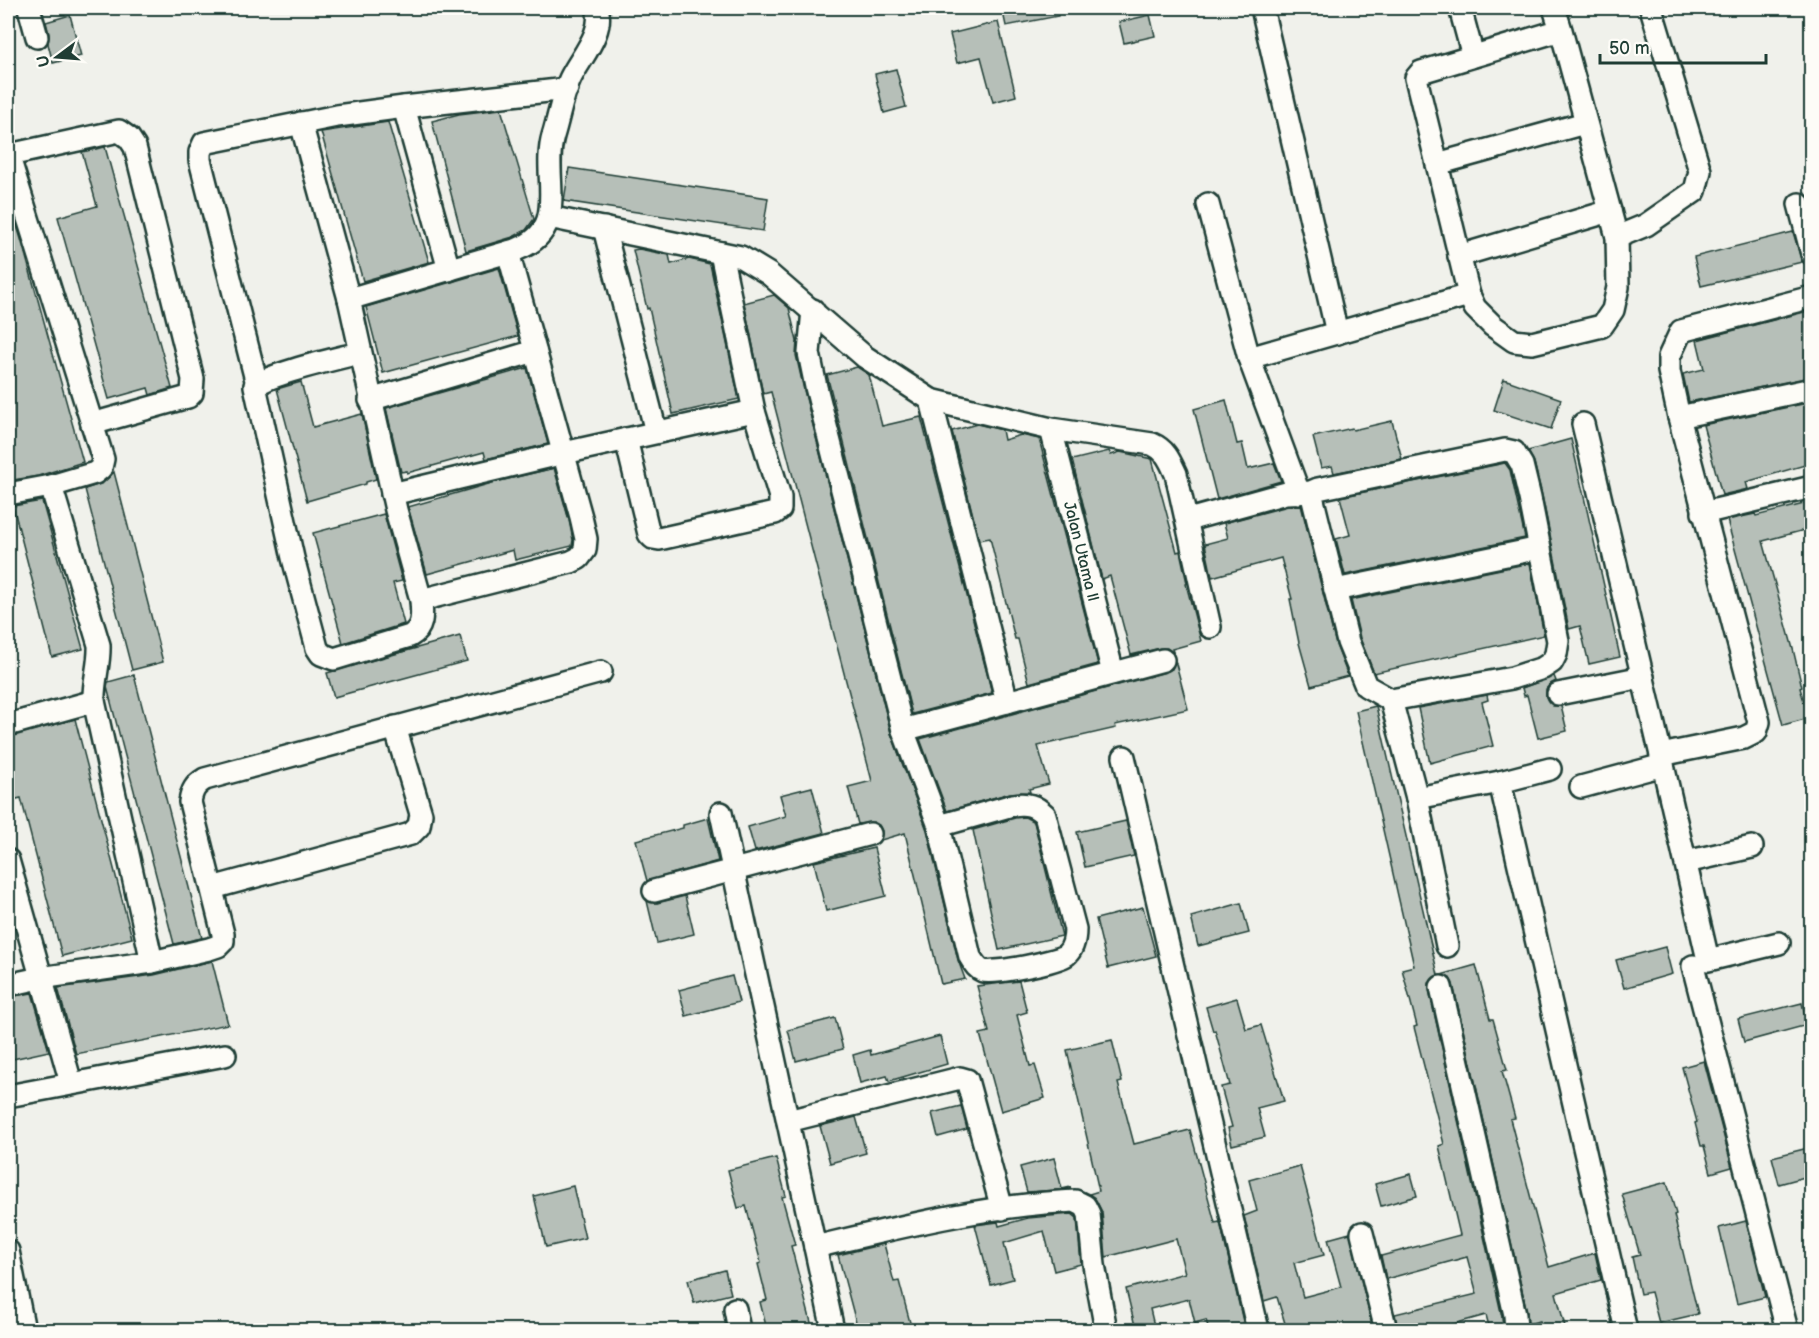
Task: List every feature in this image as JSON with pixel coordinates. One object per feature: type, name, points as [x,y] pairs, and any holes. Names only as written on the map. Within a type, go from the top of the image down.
[{"type":"street","points":[[28,8],[37,37]]},
{"type":"street","points":[[349,300],[528,245],[545,230],[549,217],[551,141],[570,80],[597,29],[599,13],[597,8]]},
{"type":"street","points":[[1262,8],[1337,333]]},
{"type":"street","points":[[1460,8],[1473,56]]},
{"type":"street","points":[[1554,8],[1561,30],[1617,237],[1618,286],[1613,310],[1602,326],[1532,343],[1514,341],[1493,326],[1475,308],[1469,295],[1416,78],[1420,72],[1561,30]]},
{"type":"street","points":[[1617,237],[1646,225],[1695,190],[1700,171],[1651,8]]},
{"type":"street","points":[[302,123],[349,300],[392,494],[421,600],[421,623],[417,632],[334,659],[318,652],[286,525],[255,390],[256,384],[200,152],[204,143],[302,123],[404,107],[567,89]]},
{"type":"street","points":[[404,107],[449,270]]},
{"type":"street","points":[[1437,164],[1585,123]]},
{"type":"street","points":[[8,494],[51,486],[95,473],[101,468],[103,459],[92,424],[8,154],[119,131],[129,138],[135,147],[193,379],[192,393],[92,424]]},
{"type":"street","points":[[1188,520],[1278,495],[1305,492],[1505,450],[1514,452],[1522,465],[1540,548],[1558,641],[1556,654],[1552,662],[1543,668],[1512,678],[1391,700],[1366,686],[1348,642],[1335,590],[1305,492],[1249,358],[1208,204]]},
{"type":"street","points":[[1799,204],[1812,254]]},
{"type":"street","points":[[1459,256],[1610,211]]},
{"type":"street","points":[[549,217],[741,258],[769,274],[865,357],[931,400],[1051,429],[1161,447],[1167,454],[1176,474],[1210,627]]},
{"type":"street","points":[[604,228],[656,432]]},
{"type":"street","points":[[421,600],[572,562],[584,554],[586,539],[581,517],[508,252]]},
{"type":"street","points":[[626,439],[649,534],[653,538],[659,539],[775,513],[780,509],[780,496],[754,411],[721,253]]},
{"type":"street","points":[[1249,358],[1469,295]]},
{"type":"street","points":[[1581,787],[1662,760],[1743,738],[1756,732],[1759,722],[1679,417],[1669,371],[1669,357],[1681,330],[1812,297]]},
{"type":"street","points":[[813,310],[808,353],[903,730],[939,826],[970,957],[977,968],[990,972],[1048,962],[1066,955],[1073,947],[1075,929],[1045,815],[1036,806],[1024,804],[939,826]]},
{"type":"street","points":[[370,400],[535,351]]},
{"type":"street","points":[[256,384],[359,353]]},
{"type":"street","points":[[1679,417],[1812,389]]},
{"type":"street","points":[[931,400],[1007,702]]},
{"type":"street","points":[[392,494],[754,411]]},
{"type":"street","points":[[1583,424],[1708,960],[1779,943]]},
{"type":"street","name":"Jalan Utama ll","points":[[1051,429],[1113,673]]},
{"type":"street","points":[[51,486],[99,645],[100,661],[93,689],[94,701],[152,962]]},
{"type":"street","points":[[1703,513],[1812,487]]},
{"type":"street","points":[[1335,590],[1540,548]]},
{"type":"street","points":[[903,730],[1163,660]]},
{"type":"street","points":[[8,985],[40,978],[152,962],[209,949],[218,946],[223,941],[190,802],[195,785],[205,778],[602,672]]},
{"type":"street","points":[[1558,694],[1643,677]]},
{"type":"street","points":[[1391,700],[1417,798],[1446,946]]},
{"type":"street","points":[[8,725],[94,701]]},
{"type":"street","points":[[212,888],[411,834],[419,826],[422,814],[395,727]]},
{"type":"street","points":[[1124,757],[1257,1330]]},
{"type":"street","points":[[1417,798],[1500,782],[1550,769]]},
{"type":"street","points":[[1500,782],[1626,1330]]},
{"type":"street","points":[[721,813],[834,1330]]},
{"type":"street","points":[[654,891],[870,834]]},
{"type":"street","points":[[1686,862],[1752,847]]},
{"type":"street","points":[[8,860],[71,1083]]},
{"type":"street","points":[[1693,966],[1787,1330]]},
{"type":"street","points":[[1440,987],[1515,1315],[1516,1330]]},
{"type":"street","points":[[8,1096],[225,1055]]},
{"type":"street","points":[[789,1121],[960,1078],[967,1080],[1002,1209]]},
{"type":"street","points":[[815,1246],[906,1226],[1002,1209],[1075,1201],[1084,1206],[1089,1214],[1094,1265],[1106,1330]]},
{"type":"street","points":[[1362,1233],[1386,1330]]},
{"type":"street","points":[[8,1251],[24,1330]]},
{"type":"street","points":[[735,1309],[739,1330]]},
{"type":"building","points":[[1002,8],[1057,8],[1058,16],[1006,26]]},
{"type":"building","points":[[70,15],[81,56],[53,63],[46,22]]},
{"type":"building","points":[[1150,15],[1155,36],[1124,43],[1119,22]]},
{"type":"building","points":[[998,22],[1016,96],[993,102],[981,57],[957,63],[950,34]]},
{"type":"building","points":[[896,69],[906,107],[884,113],[875,74]]},
{"type":"building","points":[[501,109],[534,219],[526,230],[513,237],[466,251],[432,121],[459,114]]},
{"type":"building","points":[[388,122],[429,262],[363,281],[321,132]]},
{"type":"building","points":[[105,147],[172,388],[150,395],[148,388],[109,399],[58,217],[97,206],[82,152]]},
{"type":"building","points":[[569,168],[768,198],[763,231],[564,201]]},
{"type":"building","points":[[8,210],[12,210],[21,239],[83,462],[38,476],[13,480],[8,458]]},
{"type":"building","points":[[1793,232],[1802,262],[1701,286],[1694,257]]},
{"type":"building","points":[[639,249],[669,255],[671,264],[689,259],[710,264],[739,399],[673,414],[649,308],[647,309],[633,250]]},
{"type":"building","points":[[499,268],[518,336],[383,373],[366,307]]},
{"type":"building","points":[[774,295],[789,308],[797,341],[796,355],[804,390],[891,733],[927,830],[958,960],[965,979],[941,984],[905,833],[881,840],[882,831],[879,825],[873,822],[858,824],[848,787],[872,781],[771,392],[763,394],[744,303]]},
{"type":"building","points":[[1812,310],[1812,377],[1689,402],[1683,374],[1704,369],[1697,340]]},
{"type":"building","points":[[857,367],[869,375],[882,426],[921,417],[992,693],[912,714],[827,375]]},
{"type":"building","points":[[527,368],[548,444],[486,459],[484,452],[407,473],[407,471],[401,472],[386,408]]},
{"type":"building","points":[[1504,379],[1561,399],[1551,429],[1494,410]]},
{"type":"building","points":[[301,382],[313,427],[362,414],[376,479],[307,501],[277,389]]},
{"type":"building","points":[[1226,400],[1237,444],[1242,443],[1248,469],[1274,463],[1281,481],[1217,499],[1194,409]]},
{"type":"building","points":[[1812,402],[1812,463],[1746,482],[1748,489],[1722,495],[1703,425]]},
{"type":"building","points":[[1392,421],[1402,459],[1334,473],[1332,466],[1321,468],[1313,437]]},
{"type":"building","points":[[977,424],[1002,430],[1004,440],[1021,435],[1039,439],[1098,664],[1029,683],[1018,639],[1015,639],[990,538],[979,540],[952,431]]},
{"type":"building","points":[[1571,439],[1620,657],[1589,664],[1580,626],[1569,629],[1542,495],[1534,462],[1528,451]]},
{"type":"building","points":[[1109,451],[1111,455],[1120,452],[1152,459],[1177,552],[1180,551],[1201,641],[1172,649],[1174,654],[1167,648],[1160,648],[1131,655],[1110,576],[1102,579],[1072,460]]},
{"type":"building","points":[[1505,463],[1510,470],[1525,538],[1345,575],[1336,539],[1350,535],[1340,497]]},
{"type":"building","points":[[554,468],[569,520],[572,546],[515,560],[513,550],[427,574],[408,507]]},
{"type":"building","points":[[114,472],[163,662],[132,670],[85,489],[103,483]]},
{"type":"building","points":[[42,501],[83,649],[52,657],[13,506]]},
{"type":"building","points":[[1812,502],[1812,528],[1763,541],[1793,649],[1802,687],[1800,688],[1809,718],[1783,725],[1727,520],[1755,514],[1756,516]]},
{"type":"building","points":[[1301,505],[1336,645],[1348,676],[1311,686],[1299,643],[1290,599],[1292,599],[1281,558],[1212,577],[1205,544],[1228,538],[1224,523],[1288,506]]},
{"type":"building","points":[[384,514],[402,581],[393,583],[404,624],[343,643],[313,533]]},
{"type":"building","points":[[1530,563],[1544,635],[1374,673],[1360,638],[1351,600]]},
{"type":"building","points":[[460,636],[467,661],[334,697],[327,673]]},
{"type":"building","points":[[1175,660],[1188,709],[1115,725],[1116,728],[1038,746],[1049,784],[1029,789],[1030,792],[1010,793],[947,811],[920,739],[1166,672],[1172,669]]},
{"type":"building","points":[[134,675],[202,938],[174,944],[107,687],[108,682]]},
{"type":"building","points":[[1554,676],[1556,681],[1546,689],[1546,697],[1553,706],[1561,706],[1567,731],[1538,738],[1527,695],[1524,696],[1522,688]]},
{"type":"building","points":[[1487,695],[1488,700],[1482,702],[1493,746],[1430,763],[1418,708]]},
{"type":"building","points":[[1376,706],[1438,975],[1429,983],[1429,990],[1503,1330],[1490,1330],[1486,1315],[1432,1330],[1398,1330],[1395,1314],[1477,1294],[1467,1257],[1386,1279],[1381,1256],[1460,1235],[1439,1146],[1444,1144],[1414,1027],[1417,1026],[1402,969],[1414,966],[1356,711]]},
{"type":"building","points":[[75,719],[132,938],[62,956],[21,798],[8,801],[8,737]]},
{"type":"building","points":[[812,787],[824,833],[755,851],[748,827],[786,816],[780,795]]},
{"type":"building","points":[[1025,817],[1034,822],[1062,936],[999,950],[973,830]]},
{"type":"building","points":[[708,818],[718,861],[647,881],[636,840],[683,828],[683,825]]},
{"type":"building","points":[[1126,821],[1134,856],[1085,867],[1077,832]]},
{"type":"building","points":[[874,848],[886,896],[826,911],[814,862]]},
{"type":"building","points":[[685,896],[694,934],[657,943],[647,901],[657,903]]},
{"type":"building","points":[[1241,903],[1249,933],[1198,946],[1191,917]]},
{"type":"building","points":[[1143,907],[1156,956],[1108,968],[1096,919]]},
{"type":"building","points":[[1665,947],[1672,974],[1624,988],[1616,960]]},
{"type":"building","points":[[212,961],[228,1024],[76,1054],[58,988],[154,975]]},
{"type":"building","points":[[1476,965],[1490,1019],[1493,1019],[1507,1070],[1502,1071],[1515,1118],[1510,1119],[1549,1267],[1595,1253],[1601,1280],[1556,1293],[1566,1330],[1542,1330],[1540,1321],[1528,1324],[1453,984],[1450,978],[1441,975]]},
{"type":"building","points":[[732,976],[739,1002],[686,1016],[679,990]]},
{"type":"building","points":[[1019,981],[1027,1012],[1017,1015],[1030,1066],[1035,1065],[1045,1098],[1001,1111],[980,1034],[989,1032],[977,986]]},
{"type":"building","points":[[32,993],[49,1051],[8,1060],[8,997]]},
{"type":"building","points":[[1237,998],[1246,1029],[1261,1025],[1284,1101],[1257,1108],[1265,1137],[1232,1145],[1228,1128],[1232,1127],[1221,1087],[1230,1085],[1215,1030],[1213,1031],[1206,1007]]},
{"type":"building","points":[[1802,1003],[1807,1025],[1744,1042],[1738,1019]]},
{"type":"building","points":[[835,1018],[843,1049],[796,1061],[788,1030]]},
{"type":"building","points":[[940,1036],[947,1064],[889,1081],[887,1076],[860,1083],[853,1055],[870,1050],[871,1055]]},
{"type":"building","points":[[1112,1040],[1122,1082],[1118,1083],[1134,1144],[1190,1130],[1215,1223],[1220,1222],[1245,1330],[1209,1330],[1206,1320],[1195,1323],[1189,1299],[1150,1309],[1155,1330],[1136,1330],[1126,1289],[1185,1273],[1176,1239],[1106,1257],[1102,1212],[1096,1200],[1089,1194],[1099,1191],[1067,1050]]},
{"type":"building","points":[[1704,1061],[1732,1167],[1711,1173],[1704,1146],[1701,1146],[1682,1067]]},
{"type":"building","points":[[961,1106],[967,1129],[938,1137],[932,1113]]},
{"type":"building","points":[[856,1117],[866,1153],[830,1163],[820,1126]]},
{"type":"building","points":[[1812,1147],[1812,1175],[1779,1184],[1772,1157]]},
{"type":"building","points":[[776,1158],[786,1196],[782,1197],[795,1245],[791,1246],[813,1330],[767,1330],[760,1302],[767,1300],[758,1264],[761,1263],[746,1206],[738,1208],[728,1170]]},
{"type":"building","points":[[1054,1158],[1062,1189],[1070,1187],[1071,1189],[1027,1192],[1020,1167]]},
{"type":"building","points":[[1300,1166],[1324,1255],[1294,1263],[1303,1297],[1341,1287],[1328,1239],[1350,1233],[1373,1330],[1287,1330],[1277,1297],[1264,1301],[1244,1216],[1257,1211],[1249,1180]]},
{"type":"building","points":[[1411,1174],[1417,1196],[1381,1206],[1375,1184]]},
{"type":"building","points":[[1667,1182],[1698,1314],[1659,1323],[1651,1292],[1640,1294],[1632,1257],[1640,1255],[1622,1194]]},
{"type":"building","points":[[573,1186],[585,1238],[546,1247],[534,1196]]},
{"type":"building","points":[[1072,1214],[1077,1218],[1081,1264],[1054,1271],[1044,1231],[1004,1243],[1013,1279],[991,1285],[975,1225],[998,1222],[999,1226],[1028,1218]]},
{"type":"building","points":[[1746,1221],[1765,1297],[1737,1304],[1719,1228]]},
{"type":"building","points":[[884,1244],[894,1282],[899,1281],[912,1330],[858,1330],[838,1255]]},
{"type":"building","points":[[725,1270],[731,1294],[694,1303],[688,1280]]}]
